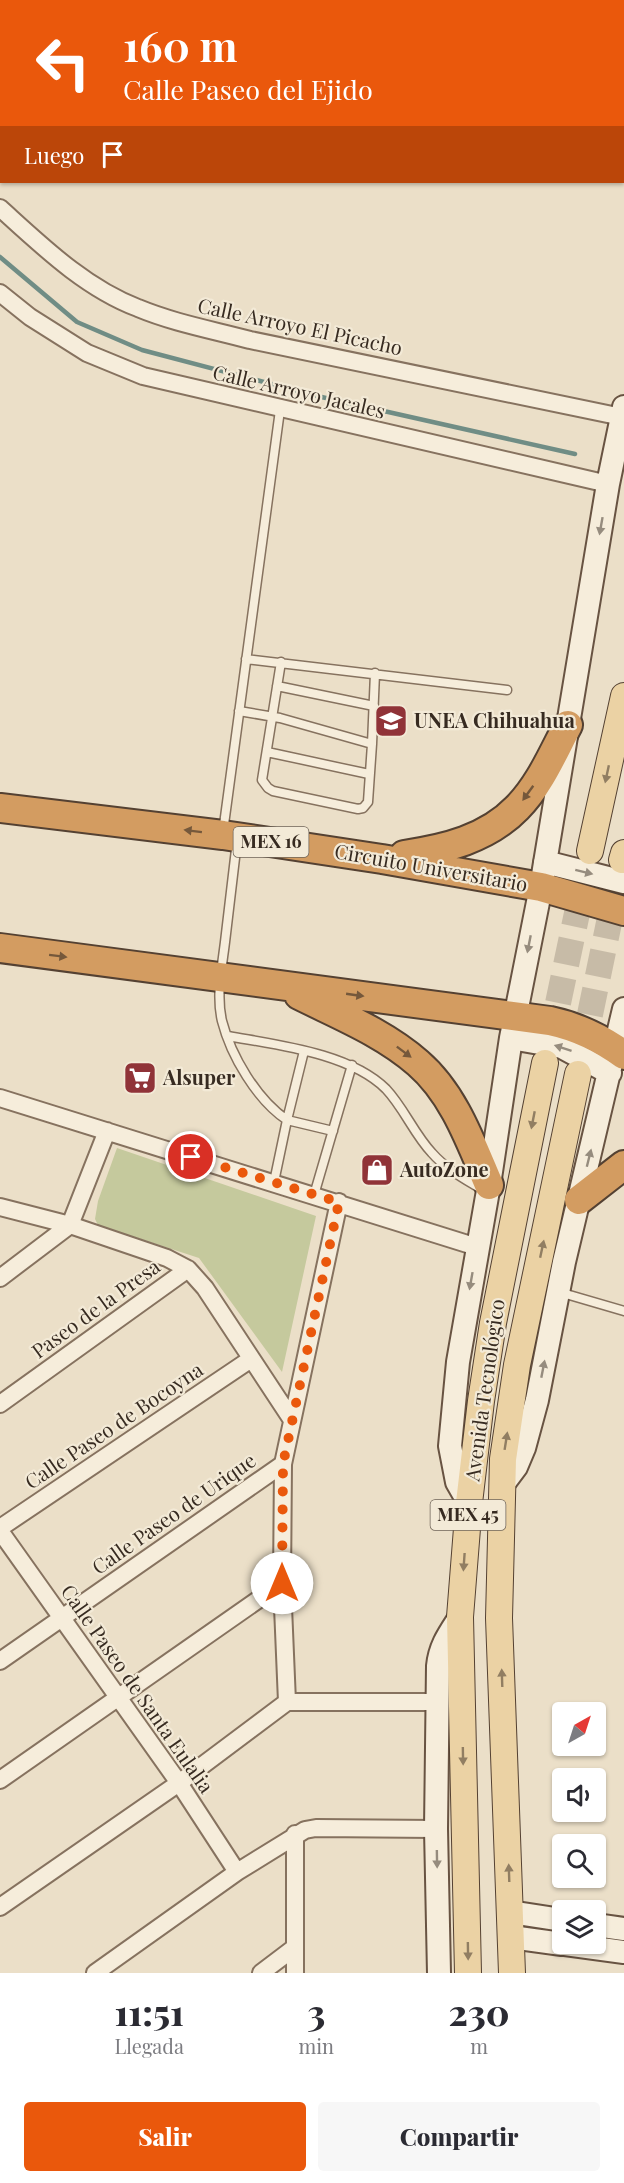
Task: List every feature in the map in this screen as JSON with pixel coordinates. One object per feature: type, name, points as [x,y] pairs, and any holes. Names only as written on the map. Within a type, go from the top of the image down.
[{"type":"highway","points":[[382,859],[433,851],[469,840],[493,827],[517,808],[541,776],[567,725]]},
{"type":"highway","name":"Circuito Universitario","points":[[0,808],[230,836],[382,859],[543,875]]},
{"type":"highway","name":"MEX 16","points":[[543,875],[624,911]]},
{"type":"highway","points":[[0,948],[278,984],[513,1027],[565,1024],[603,1040],[616,1059]]},
{"type":"highway","points":[[278,984],[389,1041],[420,1064],[443,1091],[463,1125],[488,1189]]},
{"type":"highway","points":[[579,1200],[624,1165]]},
{"type":"main road","points":[[469,1503],[457,1482],[450,1446],[458,1362],[513,1027],[543,875],[608,484],[623,412]]},
{"type":"main road","points":[[590,851],[624,696]]},
{"type":"main road","points":[[543,875],[623,865]]},
{"type":"main road","points":[[504,1483],[516,1467],[524,1448],[537,1400],[579,1200],[616,1059],[624,1010]]},
{"type":"main road","name":"Avenida Tecnológico","points":[[468,1973],[460,1617],[469,1503],[493,1323],[545,1063]]},
{"type":"main road","name":"Avenida Tecnológico","points":[[512,1973],[500,1618],[503,1459],[517,1365],[578,1074]]},
{"type":"main road","points":[[440,1973],[436,1829],[439,1654],[444,1641],[460,1617]]},
{"type":"main road","points":[[511,1925],[552,1921]]},
{"type":"main road","points":[[511,1925],[552,1940]]},
{"type":"main road","points":[[606,1926],[624,1929]]},
{"type":"main road","points":[[606,1950],[624,1952]]},
{"type":"street","name":"Calle Arroyo El Picacho","points":[[0,208],[53,256],[94,285],[137,308],[250,340],[623,412]]},
{"type":"street","name":"Calle Arroyo Jacales","points":[[0,292],[30,317],[87,352],[142,376],[280,410],[608,484]]},
{"type":"street","points":[[0,1098],[477,1246]]},
{"type":"street","points":[[0,1278],[70,1225],[108,1131]]},
{"type":"street","points":[[287,1702],[282,1583],[283,1464],[339,1202]]},
{"type":"street","points":[[0,1207],[70,1225],[167,1258],[188,1269],[205,1288],[292,1420]]},
{"type":"street","name":"Paseo de la Presa","points":[[0,1404],[188,1269]]},
{"type":"street","name":"Calle Paseo de Bocoyna","points":[[0,1530],[251,1359]]},
{"type":"street","name":"Calle Paseo de Urique","points":[[0,1660],[283,1464]]},
{"type":"street","name":"Calle Paseo de Santa Eulalia","points":[[0,1530],[179,1783],[237,1872]]},
{"type":"street","points":[[0,1780],[282,1583]]},
{"type":"street","points":[[0,1907],[179,1783],[287,1702],[437,1702]]},
{"type":"street","points":[[95,1973],[237,1872],[295,1834],[316,1828],[436,1829]]},
{"type":"street","points":[[295,1834],[295,1973]]},
{"type":"street","points":[[261,1973],[294,1948]]},
{"type":"lane","points":[[280,410],[239,711],[221,977],[222,1021],[252,1084],[266,1103],[286,1120],[333,1131]]},
{"type":"lane","points":[[246,659],[507,690]]},
{"type":"lane","points":[[282,662],[262,780],[268,788],[358,809],[368,802],[375,673]]},
{"type":"lane","points":[[278,686],[374,706]]},
{"type":"lane","points":[[239,711],[272,716],[372,744]]},
{"type":"lane","points":[[267,752],[369,774]]},
{"type":"lane","points":[[228,1036],[352,1065],[387,1090],[430,1151],[443,1164],[488,1189]]},
{"type":"lane","points":[[274,1182],[286,1120],[304,1052]]},
{"type":"lane","points":[[314,1195],[352,1065]]},
{"type":"lane","points":[[559,1292],[624,1311]]},
{"type":"green space","points":[[117,1148],[316,1216],[282,1372],[199,1258],[98,1225],[95,1219],[98,1201]]},
{"type":"waterway","points":[[0,257],[77,322],[142,350],[317,396],[575,454]]},
{"type":"tunnel","points":[[582,1053],[622,860]]},
{"type":"tunnel","points":[[550,1041],[584,880]]},
{"type":"place","name":"UNEA Chihuahua","points":[[391,721]]},
{"type":"place","name":"Alsuper","points":[[140,1078]]},
{"type":"place","name":"AutoZone","points":[[377,1170]]},
{"type":"route","points":[[191,1157],[339,1202],[283,1464],[282,1583]]}]
